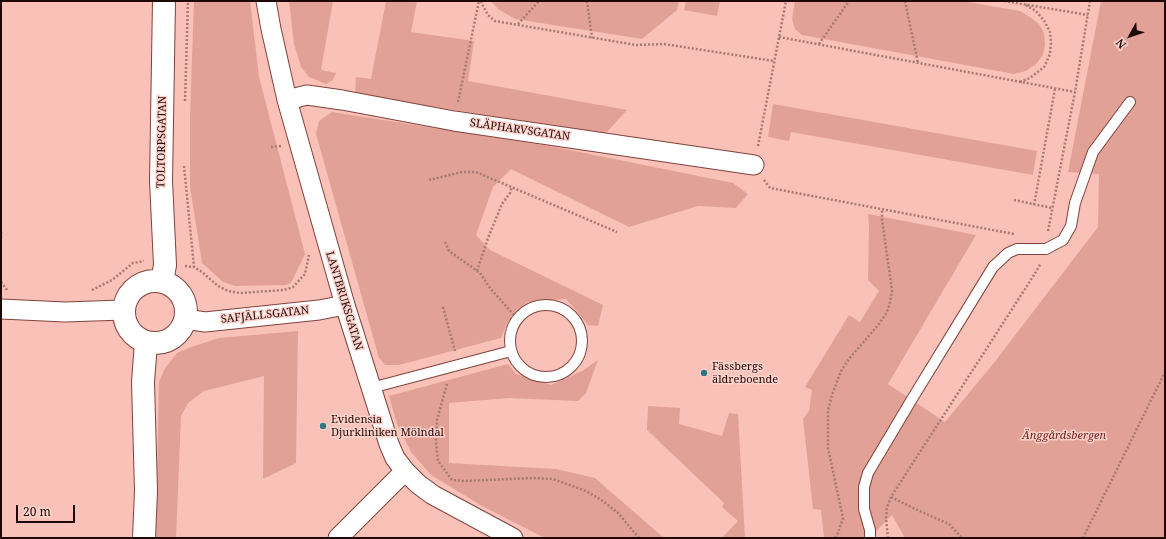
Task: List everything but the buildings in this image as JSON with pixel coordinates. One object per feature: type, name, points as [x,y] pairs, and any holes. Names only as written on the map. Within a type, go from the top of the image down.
[{"type":"street","name":"TOLTORPSGATAN","points":[[164,1],[161,181],[164,274]]},
{"type":"street","name":"LANTBRUKSGATAN","points":[[266,1],[287,100],[345,305],[389,444],[395,458],[418,484],[433,495],[513,538]]},
{"type":"street","name":"SLÄPHARVSGATAN","points":[[287,100],[308,95],[454,120],[754,164]]},
{"type":"street","points":[[164,274],[170,285],[181,296],[185,303],[186,311],[183,327],[178,334],[171,339],[159,343],[146,343],[140,340],[129,330],[123,310],[128,295],[133,289],[164,274]]},
{"type":"street","name":"SAFJÄLLSGATAN","points":[[185,319],[205,322],[320,310],[345,305]]},
{"type":"street","points":[[1,310],[65,312],[123,310]]},
{"type":"street","points":[[144,538],[146,491],[143,382],[146,343]]},
{"type":"street","points":[[338,538],[405,471]]},
{"type":"lane","points":[[870,538],[870,530],[864,509],[864,487],[868,473],[912,399],[993,267],[1008,252],[1017,249],[1046,249],[1063,240],[1071,226],[1075,203],[1093,152],[1130,102]]},
{"type":"lane","points":[[549,305],[563,309],[574,318],[580,330],[582,344],[577,358],[569,369],[556,375],[542,377],[529,372],[518,363],[511,351],[510,337],[514,324],[523,313],[535,306],[549,305]]},
{"type":"lane","points":[[371,388],[511,351]]},
{"type":"path","points":[[185,108],[188,1]]},
{"type":"path","points":[[480,1],[488,15],[495,21],[636,45],[664,44],[774,61]]},
{"type":"path","points":[[454,120],[480,1]]},
{"type":"path","points":[[518,25],[539,1]]},
{"type":"path","points":[[587,1],[592,38]]},
{"type":"path","points":[[786,1],[754,164],[770,188],[1020,235]]},
{"type":"path","points":[[819,44],[849,1]]},
{"type":"path","points":[[905,1],[918,63]]},
{"type":"path","points":[[1004,1],[1088,15]]},
{"type":"path","points":[[1020,82],[1030,78],[1044,67],[1050,54],[1051,43],[1050,32],[1045,22],[1036,11],[1024,4]]},
{"type":"path","points":[[779,37],[1075,92]]},
{"type":"path","points":[[1034,204],[1055,89]]},
{"type":"path","points":[[271,147],[282,146],[284,153]]},
{"type":"path","points":[[184,165],[194,266],[218,286],[228,291],[240,293],[284,290],[293,287],[305,274],[310,257],[308,250]]},
{"type":"path","points":[[429,180],[462,172],[476,172],[618,232]]},
{"type":"path","points":[[477,271],[488,238],[502,204],[510,193],[512,187]]},
{"type":"path","points":[[1014,200],[1052,208]]},
{"type":"path","points":[[835,538],[843,518],[828,448],[828,410],[841,371],[849,359],[879,324],[890,302],[892,291],[882,220],[882,210]]},
{"type":"path","points":[[1042,234],[1048,230]]},
{"type":"path","points":[[1,231],[1,238]]},
{"type":"path","points":[[445,242],[450,251],[477,271],[514,315],[508,325],[503,341]]},
{"type":"path","points":[[91,291],[112,280],[133,263],[142,261],[164,274],[194,266]]},
{"type":"path","points":[[1,282],[11,293]]},
{"type":"path","points":[[443,307],[459,365]]},
{"type":"path","points":[[444,369],[447,383],[437,420],[436,442],[438,461],[452,480],[553,479],[586,491],[603,501],[618,513],[639,538]]},
{"type":"path","points":[[1083,538],[1165,372]]},
{"type":"path","points":[[892,497],[949,524],[962,538]]},
{"type":"green space","points":[[194,1],[250,1],[259,77],[305,254],[291,283],[286,285],[235,286],[223,282],[202,263],[190,187],[190,117]]},
{"type":"green space","points":[[289,1],[333,1],[321,70],[336,73],[333,80],[326,84],[309,77],[301,67],[294,44]]},
{"type":"green space","points":[[386,1],[417,1],[411,32],[474,41],[468,81],[627,110],[606,133],[355,95],[356,77],[371,79]]},
{"type":"green space","points":[[491,1],[679,1],[677,10],[642,39],[515,19],[498,9]]},
{"type":"green space","points":[[686,1],[720,1],[717,16],[684,10]]},
{"type":"green space","points":[[795,1],[962,1],[1020,11],[1039,24],[1044,33],[1045,45],[1043,55],[1036,64],[1026,71],[1014,74],[802,35],[795,29],[792,19]]},
{"type":"green space","name":"Änggårdsbergen","points":[[1101,1],[1165,1],[1165,538],[905,538],[892,515],[869,538],[824,538],[821,510],[813,509],[803,419],[809,411],[812,390],[805,387],[849,315],[860,322],[879,291],[868,280],[868,214],[976,235],[888,384],[945,422],[993,364],[1098,227],[1099,174],[1068,172]]},
{"type":"green space","points":[[773,104],[1037,151],[1033,175],[791,132],[789,141],[768,137]]},
{"type":"green space","points":[[332,112],[550,146],[733,183],[748,194],[736,208],[698,206],[629,227],[511,169],[493,187],[476,235],[490,250],[603,305],[598,326],[588,325],[566,299],[528,302],[516,311],[507,323],[501,338],[399,365],[385,365],[379,358],[316,134],[319,121]]},
{"type":"green space","points":[[298,331],[296,463],[263,479],[264,376],[204,391],[188,403],[181,416],[176,538],[156,538],[159,382],[165,368],[177,353],[219,338]]},
{"type":"green space","points":[[598,360],[586,393],[578,401],[509,398],[449,403],[449,463],[556,469],[595,478],[664,538],[545,538],[482,506],[431,475],[411,452],[397,424],[389,396],[508,364],[516,374],[551,385],[582,371]]},
{"type":"green space","points":[[648,406],[680,408],[679,424],[722,436],[729,413],[738,414],[745,538],[722,538],[738,521],[722,507],[724,503],[647,430]]},
{"type":"place","name":"Fässbergs äldreboende","points":[[704,373]]},
{"type":"place","name":"Evidensia Djurkliniken Mölndal","points":[[323,426]]}]
